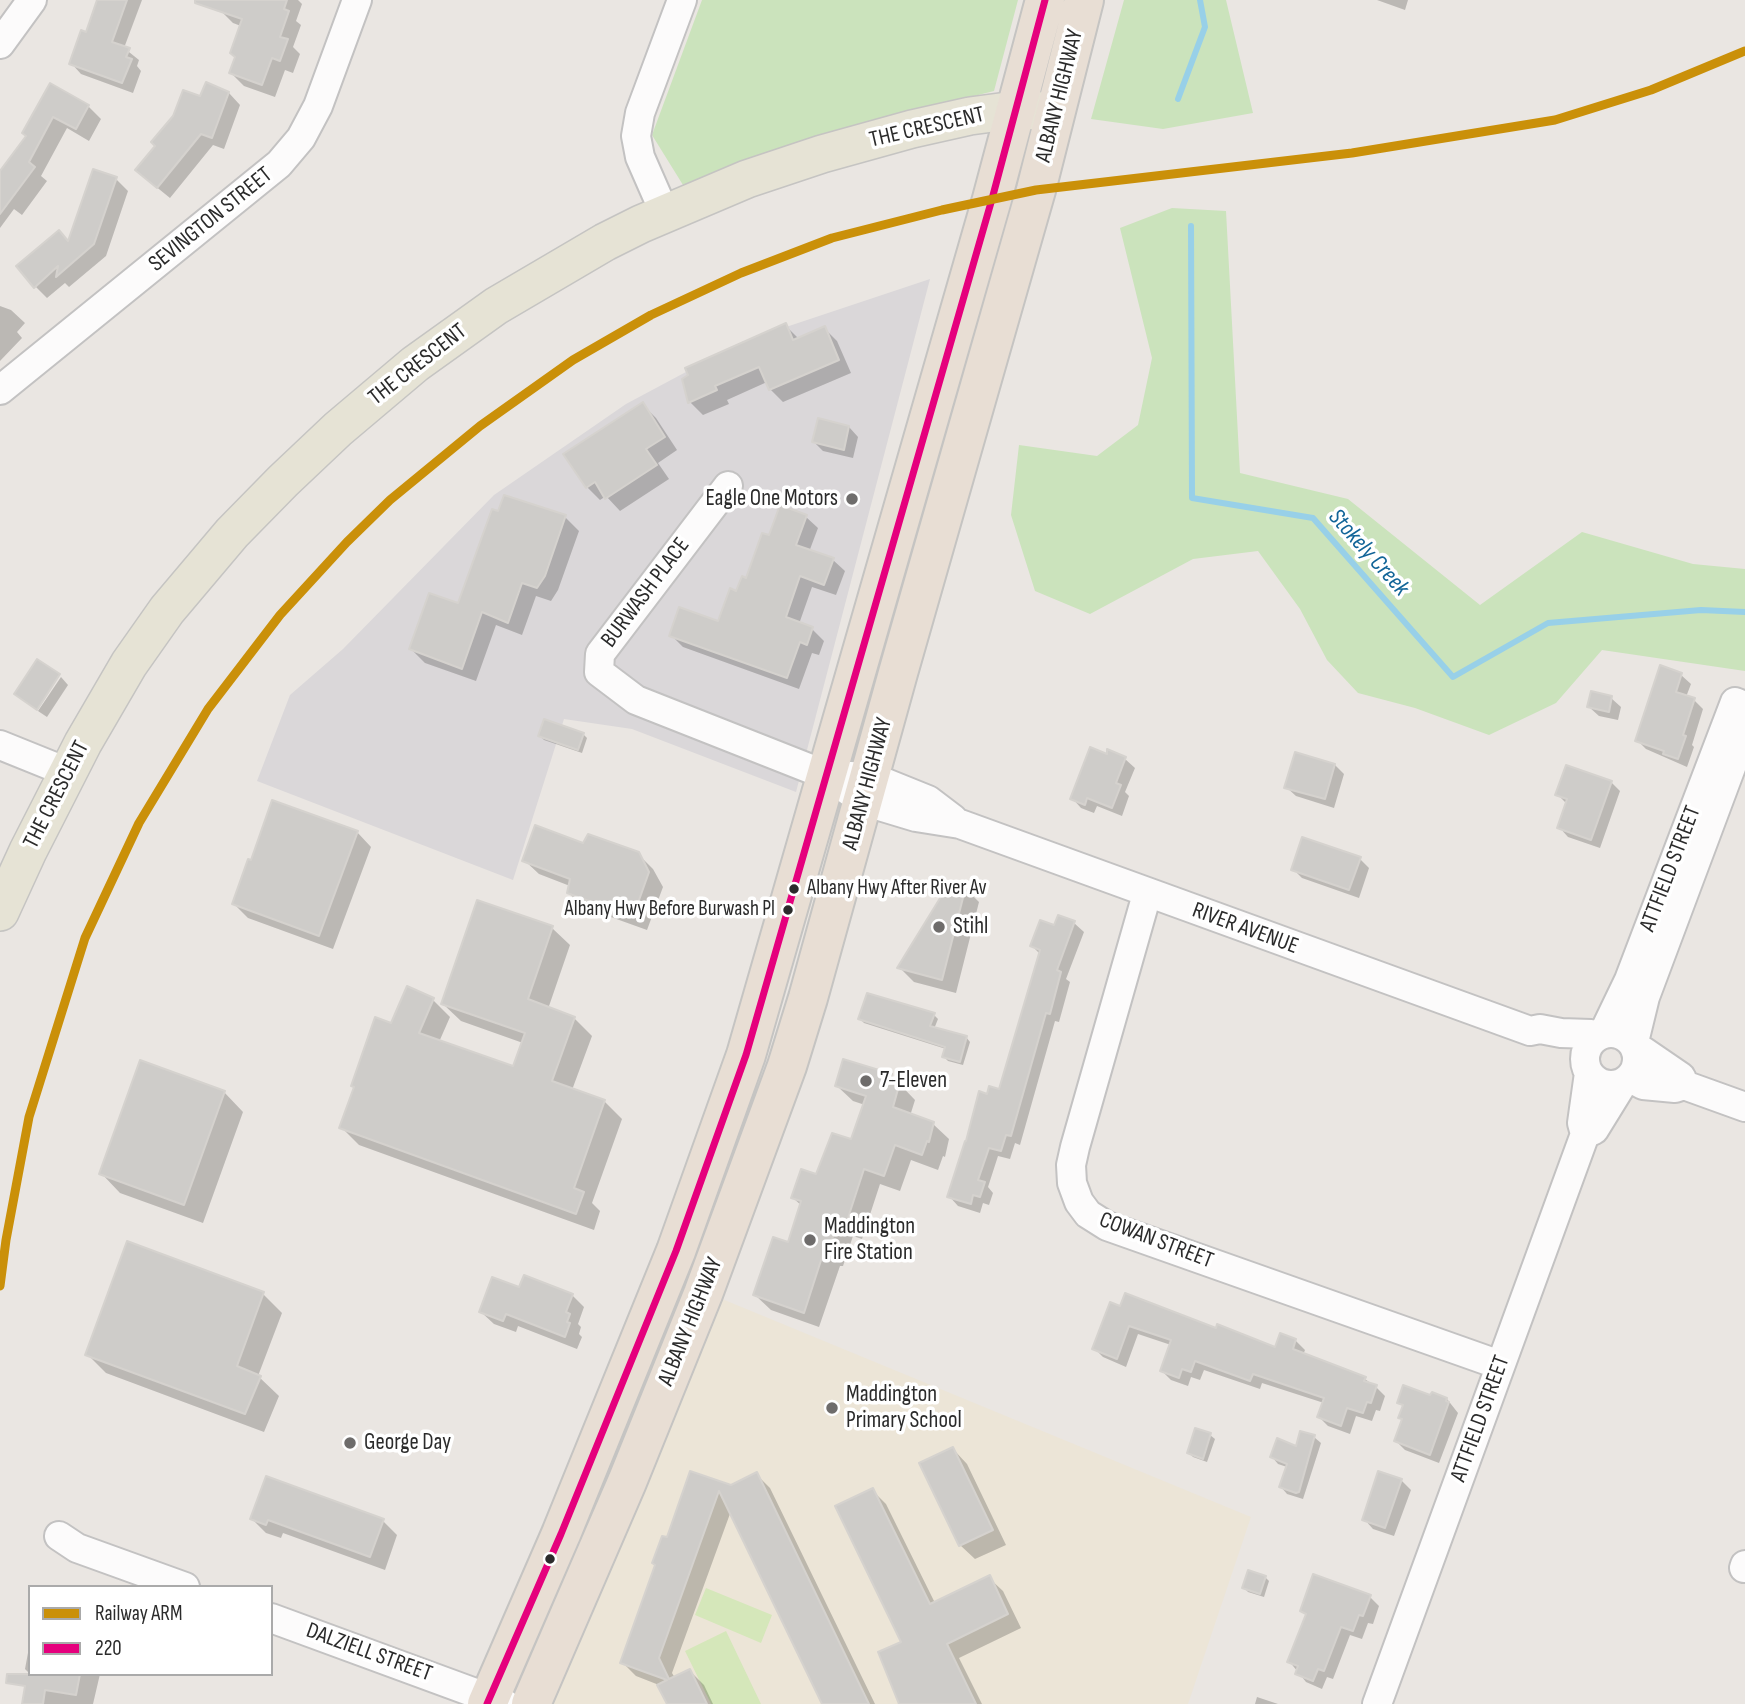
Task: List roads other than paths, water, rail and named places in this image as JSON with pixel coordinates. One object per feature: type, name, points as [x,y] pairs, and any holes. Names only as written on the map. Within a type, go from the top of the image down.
[{"type":"highway","name":"ALBANY HIGHWAY","points":[[494,1702],[682,1232],[746,1055],[961,306],[1045,0]]},
{"type":"highway","name":"ALBANY HIGHWAY","points":[[531,1704],[627,1482],[721,1245],[770,1116],[808,999],[1037,190],[1084,0]]},
{"type":"highway","points":[[961,306],[1000,314]]},
{"type":"highway","points":[[682,1232],[721,1245]]},
{"type":"main road","name":"THE CRESCENT","points":[[0,912],[67,772],[124,673],[167,610],[232,533],[310,454],[384,389],[463,329],[554,270],[605,242],[747,179],[822,154],[935,124],[1015,110],[1056,112]]},
{"type":"street","points":[[0,44],[32,0]]},
{"type":"street","name":"SEVINGTON STREET","points":[[0,390],[279,164],[301,138],[318,106],[357,0]]},
{"type":"street","points":[[665,214],[640,157],[636,136],[644,101],[682,0]]},
{"type":"street","name":"BURWASH PLACE","points":[[728,486],[600,654],[599,672],[636,700],[826,775]]},
{"type":"street","name":"ATTFIELD STREET","points":[[1600,1035],[1618,1006],[1728,775],[1740,704]]},
{"type":"street","name":"ATTFIELD STREET","points":[[1634,1046],[1645,997],[1745,730]]},
{"type":"street","points":[[0,745],[67,772]]},
{"type":"street","name":"RIVER AVENUE","points":[[826,775],[867,789],[916,817],[960,824],[1530,1031],[1540,1029],[1600,1035]]},
{"type":"street","name":"COWAN STREET","points":[[1147,894],[1071,1165],[1072,1183],[1079,1202],[1088,1214],[1107,1226],[1500,1365]]},
{"type":"street","name":"RIVER AVENUE","points":[[1530,1031],[1535,1039],[1587,1069]]},
{"type":"street","points":[[1684,1085],[1681,1077],[1619,1033],[1600,1035],[1587,1049],[1587,1069],[1601,1083],[1609,1086],[1627,1081],[1675,1088],[1684,1085],[1745,1107]]},
{"type":"street","points":[[1627,1081],[1637,1065],[1634,1046]]},
{"type":"street","name":"ATTFIELD STREET","points":[[1377,1704],[1585,1134],[1582,1123],[1587,1069]]},
{"type":"street","name":"ATTFIELD STREET","points":[[1585,1134],[1594,1130],[1627,1081]]},
{"type":"street","points":[[59,1536],[77,1548],[179,1585]]},
{"type":"street","name":"DALZIELL STREET","points":[[273,1619],[448,1681],[494,1702]]},
{"type":"waterway","points":[[1178,99],[1205,27],[1200,0]]},
{"type":"waterway","name":"Stokely Creek","points":[[1191,226],[1192,498],[1313,518],[1453,677],[1548,623],[1701,610],[1745,612]]},
{"type":"rail line","name":"ARM","points":[[0,1286],[29,1117],[85,938],[139,823],[208,709],[280,615],[390,500],[480,426],[573,360],[651,315],[741,273],[832,238],[1036,190],[1352,153],[1555,120],[1651,90],[1745,51]]},
{"type":"place","name":"Eagle One Motors","points":[[852,499]]},
{"type":"place","name":"Albany Hwy After River Av","points":[[794,889]]},
{"type":"place","name":"Albany Hwy Before Burwash Pl","points":[[788,910]]},
{"type":"place","name":"Stihl","points":[[939,927]]},
{"type":"place","name":"7-Eleven","points":[[866,1081]]},
{"type":"place","name":"Maddington Fire Station","points":[[810,1240]]},
{"type":"place","name":"Maddington Primary School","points":[[832,1408]]},
{"type":"place","name":"George Day","points":[[350,1443]]}]
